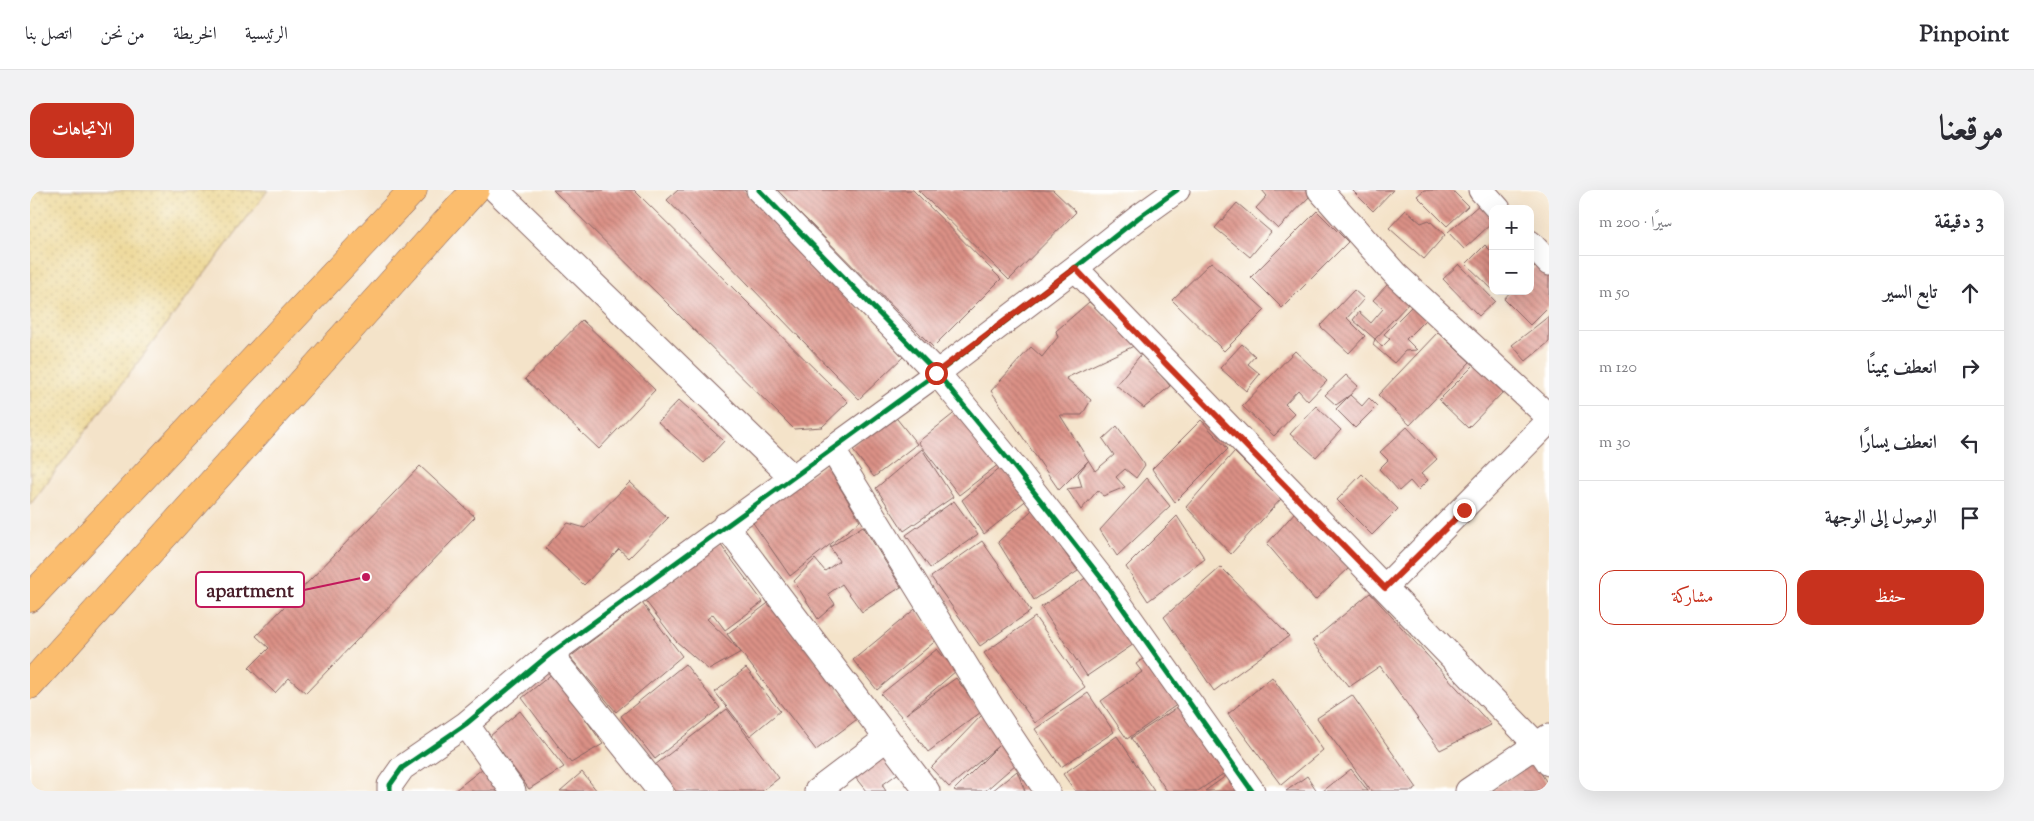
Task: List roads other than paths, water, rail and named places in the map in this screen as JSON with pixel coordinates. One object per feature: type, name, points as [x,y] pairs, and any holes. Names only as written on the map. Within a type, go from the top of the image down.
[{"type":"main road","points":[[30,598],[412,190]]},
{"type":"main road","points":[[30,685],[475,190]]},
{"type":"street","points":[[496,190],[792,477]]},
{"type":"street","points":[[759,190],[936,373],[1016,469],[1102,579],[1252,791]]},
{"type":"street","points":[[390,791],[390,785],[402,768],[466,724],[550,654],[725,525],[832,450],[1177,190]]},
{"type":"street","points":[[1320,190],[1396,275],[1549,417]]},
{"type":"street","points":[[1480,190],[1494,205]]},
{"type":"street","points":[[1534,247],[1549,263]]},
{"type":"street","points":[[1075,268],[1385,588],[1545,748],[1468,791]]},
{"type":"street","points":[[1385,588],[1549,421]]},
{"type":"street","points":[[832,450],[995,713],[1047,791]]},
{"type":"street","points":[[725,525],[927,791]]},
{"type":"street","points":[[550,654],[660,791]]},
{"type":"street","points":[[466,724],[513,791]]},
{"type":"street","points":[[817,791],[887,738]]},
{"type":"place","name":"apartment","points":[[366,577]]}]
